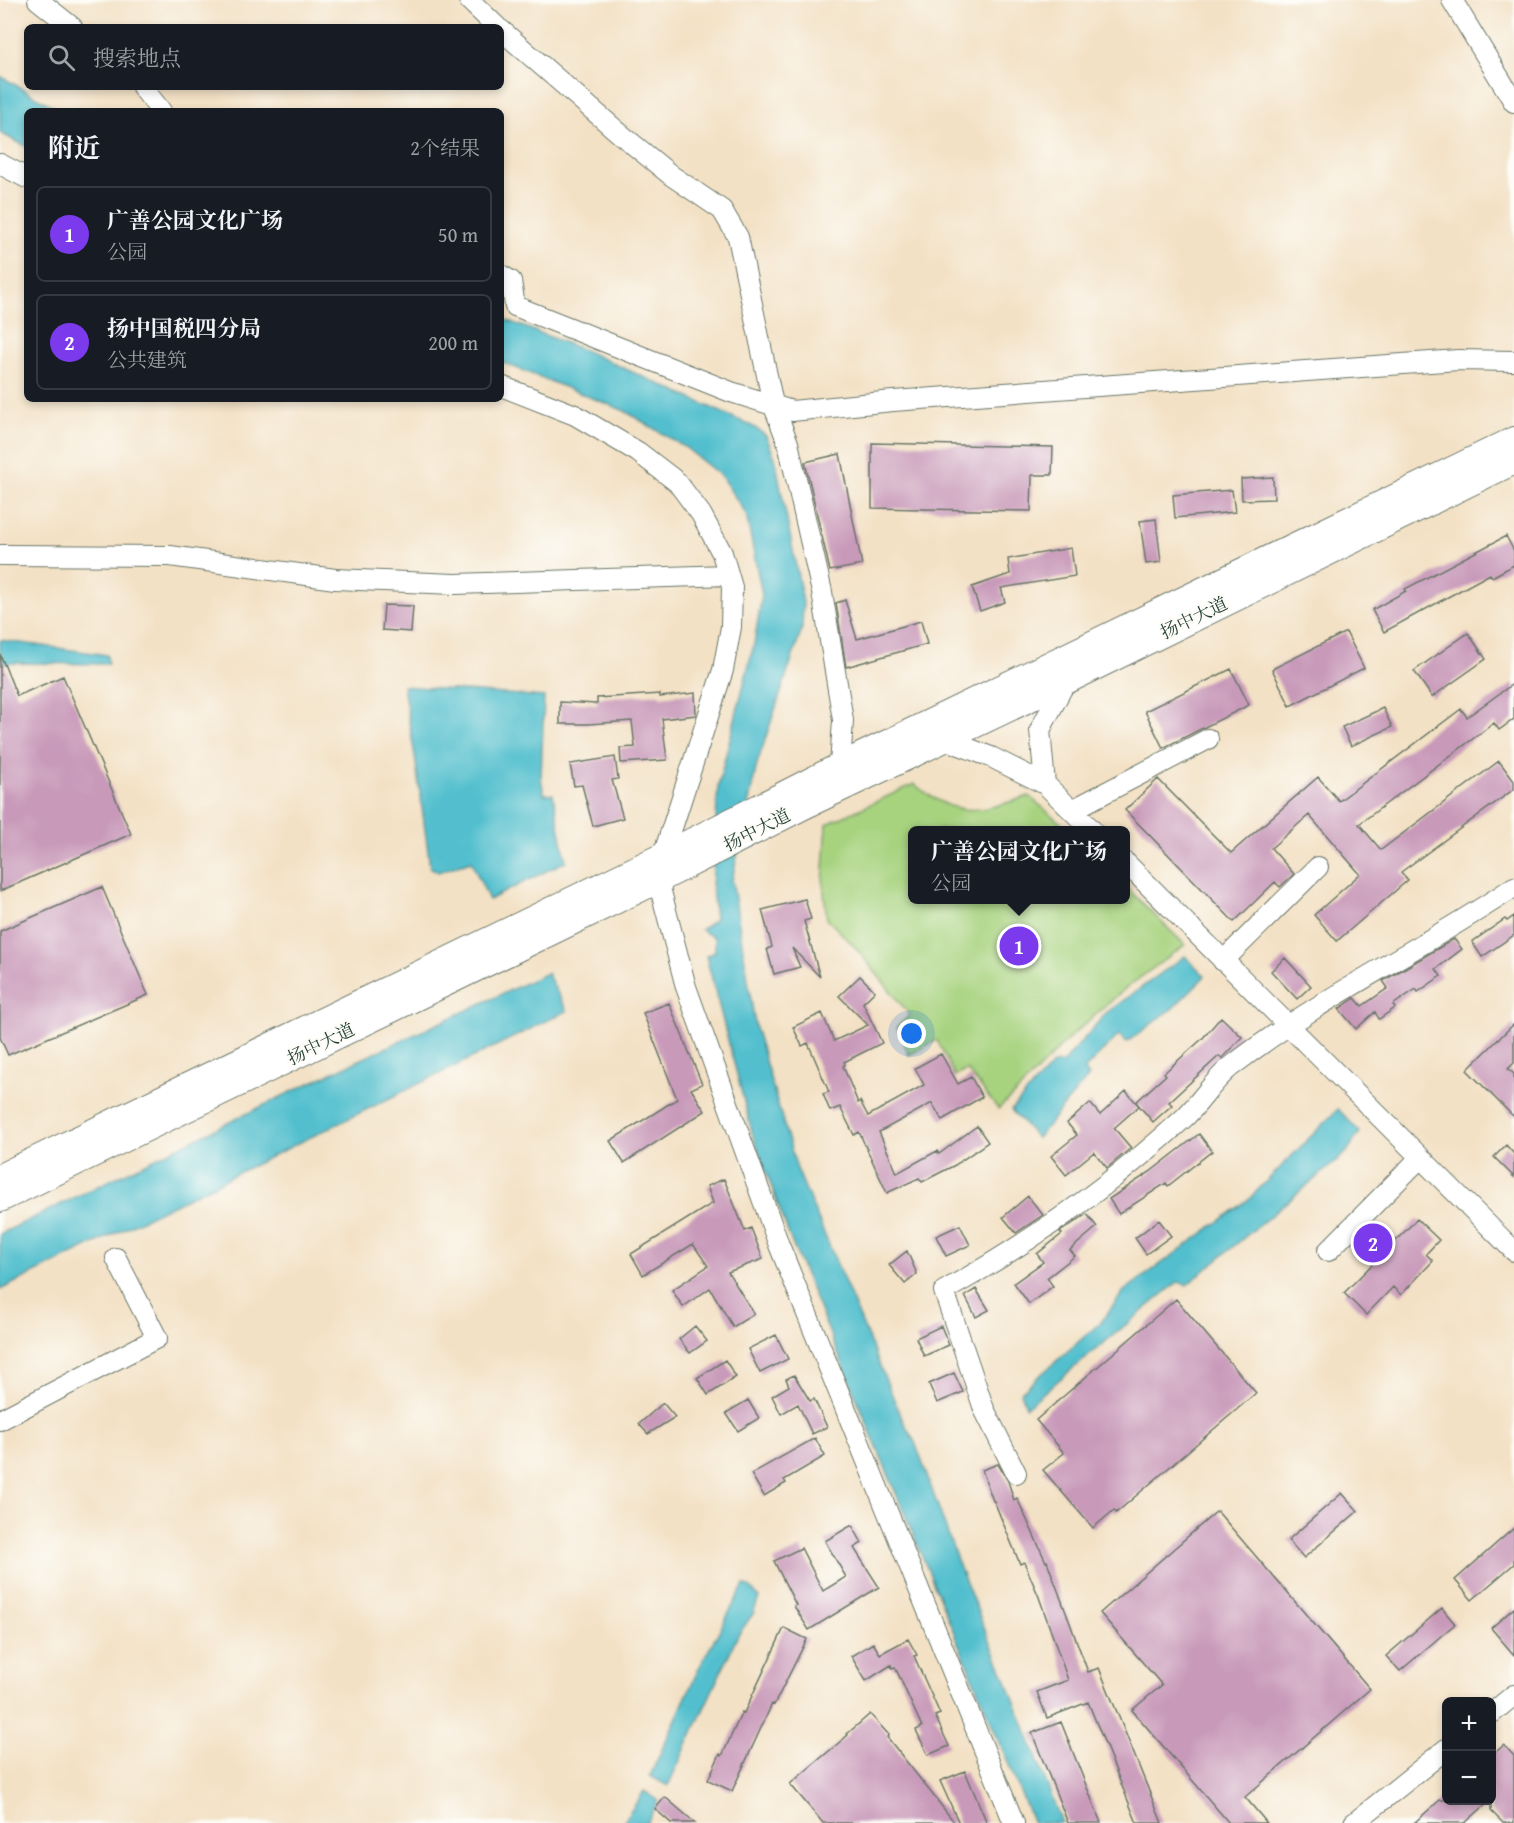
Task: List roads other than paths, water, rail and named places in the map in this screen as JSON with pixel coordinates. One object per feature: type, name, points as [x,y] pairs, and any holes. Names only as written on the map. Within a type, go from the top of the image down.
[{"type":"main road","name":"扬中大道","points":[[0,1199],[844,776],[1083,650],[1514,440]]},
{"type":"main road","name":"扬中大道","points":[[844,776],[944,739],[1514,461]]},
{"type":"main road","name":"扬中大道","points":[[0,1177],[660,868]]},
{"type":"street","points":[[38,0],[68,24]]},
{"type":"street","points":[[469,0],[494,24]]},
{"type":"street","points":[[1452,0],[1514,102]]},
{"type":"street","points":[[504,33],[672,176],[722,210],[738,237],[773,404],[788,443],[822,592],[843,720],[844,776]]},
{"type":"street","points":[[144,90],[159,108]]},
{"type":"street","points":[[0,164],[24,176]]},
{"type":"street","points":[[504,277],[512,281],[515,306],[731,392],[792,411],[905,400],[1446,361],[1514,361]]},
{"type":"street","points":[[504,387],[575,415],[638,452],[677,482],[701,514],[722,553],[732,588],[730,627],[723,670],[660,868],[686,987],[779,1245],[1014,1823]]},
{"type":"street","points":[[0,555],[170,556],[335,579],[455,584],[728,575]]},
{"type":"street","points":[[1045,784],[1040,730],[1083,650]]},
{"type":"street","points":[[944,739],[991,757],[1045,784],[1087,826]]},
{"type":"street","points":[[1072,810],[1208,739]]},
{"type":"street","points":[[1223,961],[1318,867]]},
{"type":"street","points":[[1130,869],[1514,1251]]},
{"type":"street","points":[[1016,1473],[984,1408],[944,1291],[997,1262],[1094,1195],[1185,1117],[1230,1067],[1287,1025],[1514,887]]},
{"type":"street","points":[[1328,1251],[1420,1158]]},
{"type":"street","points":[[0,1420],[157,1338],[116,1258]]},
{"type":"street","points":[[1496,1709],[1514,1695]]},
{"type":"street","points":[[1354,1823],[1444,1751]]},
{"type":"water","points":[[0,76],[56,108],[24,108],[24,145],[0,133]]},
{"type":"water","points":[[504,319],[586,351],[754,427],[766,436],[775,458],[803,602],[802,629],[757,764],[732,880],[756,1030],[797,1169],[904,1423],[915,1442],[960,1568],[1062,1823],[1033,1823],[792,1243],[753,1136],[706,956],[715,952],[715,938],[701,930],[715,919],[712,887],[718,786],[754,644],[762,594],[746,514],[721,476],[686,448],[625,411],[504,363]]},
{"type":"water","points":[[0,640],[107,655],[108,664],[0,663]]},
{"type":"water","points":[[403,686],[544,697],[541,778],[544,794],[553,794],[566,861],[489,900],[471,861],[438,872],[430,867]]},
{"type":"water","points":[[1185,956],[1205,976],[1173,1008],[1127,1042],[1119,1035],[1084,1070],[1089,1076],[1037,1138],[1011,1110],[1053,1064],[1063,1063],[1106,1013]]},
{"type":"water","points":[[547,973],[567,1011],[0,1290],[0,1234],[295,1090]]},
{"type":"water","points":[[1338,1109],[1360,1132],[1346,1153],[1187,1285],[1178,1282],[1026,1407],[1021,1392],[1101,1322],[1124,1291],[1248,1200]]},
{"type":"water","points":[[744,1585],[751,1588],[759,1598],[753,1614],[738,1635],[668,1786],[650,1776],[699,1668]]},
{"type":"water","points":[[644,1791],[658,1800],[647,1823],[623,1823]]},
{"type":"place","name":"广善公园文化广场","points":[[1019,946]]},
{"type":"place","name":"扬中国税四分局","points":[[1373,1243]]}]
